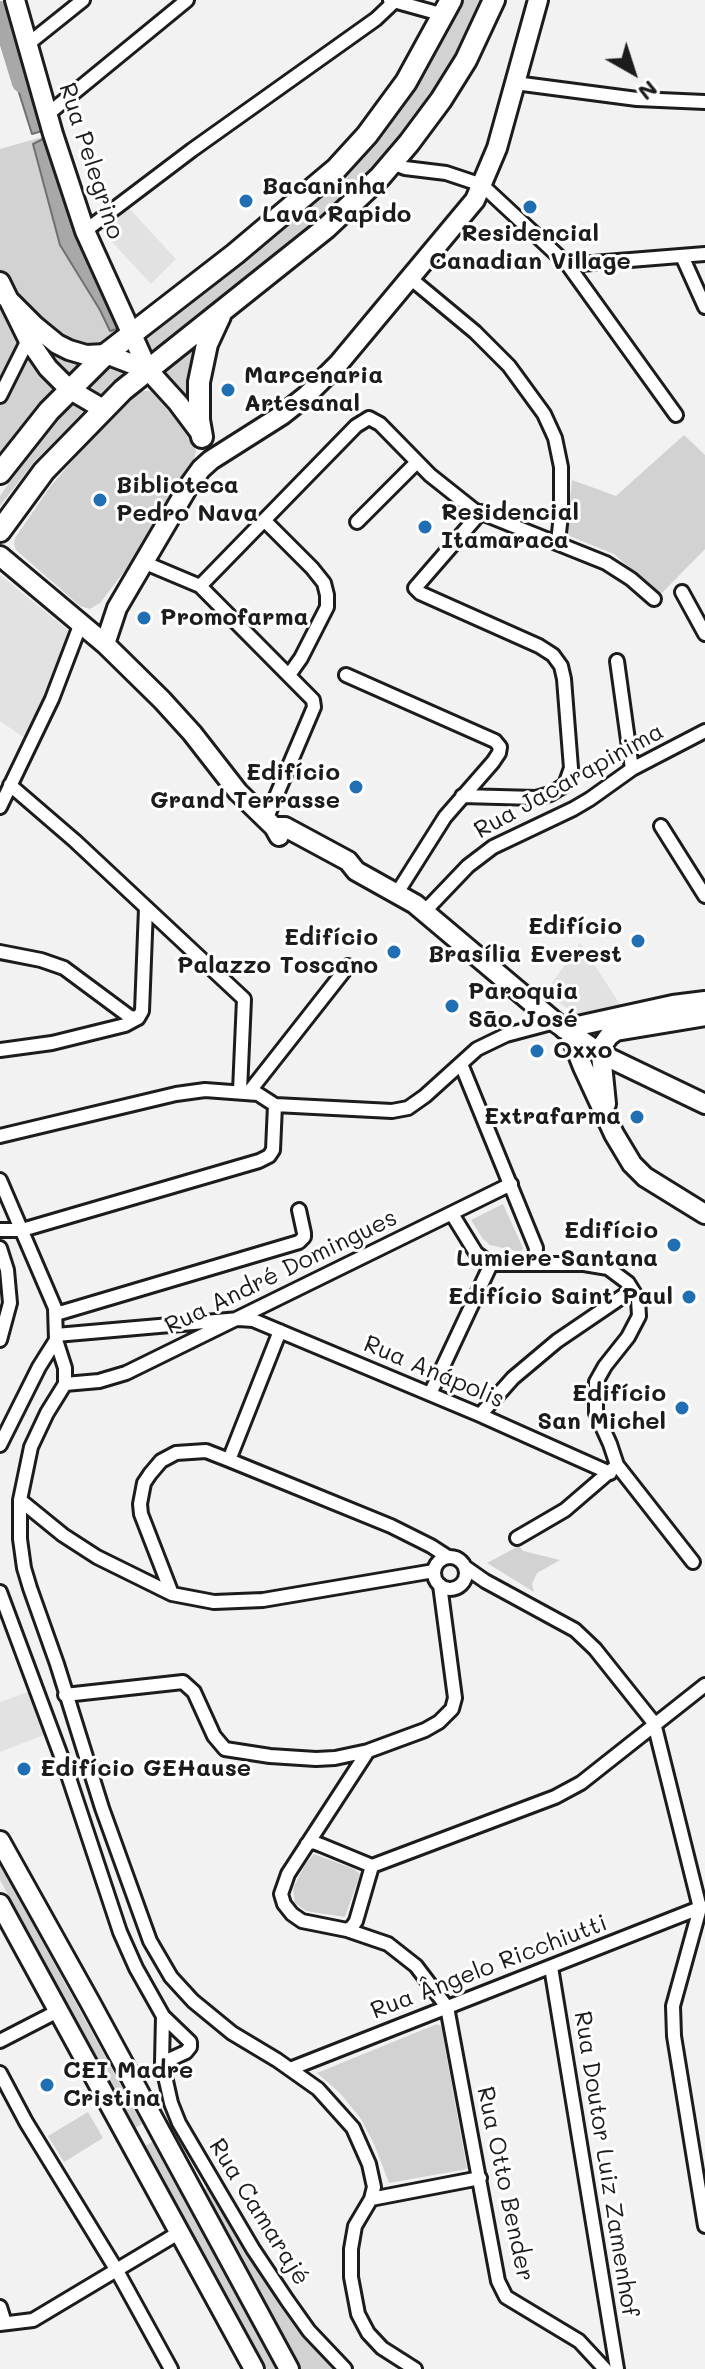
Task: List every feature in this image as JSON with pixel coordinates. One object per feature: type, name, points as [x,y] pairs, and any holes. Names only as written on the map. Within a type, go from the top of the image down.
[{"type":"main road","points":[[0,531],[44,471],[103,409],[326,228],[392,163],[450,87],[494,0]]},
{"type":"main road","points":[[0,483],[6,466],[69,389],[106,354],[235,254],[336,169],[367,135],[406,82],[447,7]]},
{"type":"main road","points":[[202,437],[199,382],[211,334],[224,308]]},
{"type":"street","name":"Rua Pelegrino","points":[[15,0],[53,134],[85,231],[148,370]]},
{"type":"street","points":[[28,44],[83,0]]},
{"type":"street","points":[[48,114],[187,0]]},
{"type":"street","points":[[105,644],[117,608],[188,487],[211,460],[306,396],[339,363],[475,200],[497,148],[538,0]]},
{"type":"street","points":[[85,231],[192,150],[376,19],[392,1],[447,7]]},
{"type":"street","points":[[515,83],[637,99],[705,102]]},
{"type":"street","points":[[392,163],[405,168],[446,173],[482,185],[568,265],[676,415]]},
{"type":"street","points":[[568,265],[705,254]]},
{"type":"street","points":[[682,256],[705,307]]},
{"type":"street","points":[[410,278],[509,366],[544,414],[555,438],[561,467],[558,542]]},
{"type":"street","points":[[3,290],[31,333],[48,368],[69,389],[103,409]]},
{"type":"street","points":[[31,333],[69,350],[86,355],[106,354],[148,370],[178,403],[202,437],[211,460]]},
{"type":"street","points":[[0,396],[31,333]]},
{"type":"street","points":[[200,586],[356,426],[369,418],[380,424],[452,494],[481,512],[606,563],[654,599]]},
{"type":"street","points":[[357,522],[417,462]]},
{"type":"street","points":[[462,796],[536,798],[565,785],[571,768],[564,679],[561,666],[553,655],[415,588],[481,512]]},
{"type":"street","points":[[264,520],[312,568],[324,583],[327,595],[327,607],[289,675]]},
{"type":"street","points":[[0,556],[105,644],[162,700],[279,837],[343,871],[356,871],[397,893],[425,911],[563,1028],[601,1054],[705,1104]]},
{"type":"street","points":[[143,562],[200,586],[313,700],[314,707],[270,823]]},
{"type":"street","points":[[682,592],[705,634]]},
{"type":"street","points":[[0,807],[52,699],[81,623],[117,608]]},
{"type":"street","points":[[617,661],[632,769]]},
{"type":"street","points":[[346,675],[495,741],[500,747],[499,753],[445,817],[397,893]]},
{"type":"street","name":"Rua Jacarapinima","points":[[425,911],[481,855],[582,804],[632,769],[705,731]]},
{"type":"street","points":[[10,785],[244,999],[245,1092]]},
{"type":"street","points":[[661,826],[705,896]]},
{"type":"street","points":[[0,1050],[52,1043],[125,1025],[138,1018],[142,1011],[146,908]]},
{"type":"street","points":[[0,952],[64,968],[130,1017],[138,1018]]},
{"type":"street","points":[[245,1092],[348,966]]},
{"type":"street","points":[[607,1117],[601,1054],[617,1023],[673,1005],[705,1001]]},
{"type":"street","points":[[0,1136],[176,1094],[205,1090],[258,1094],[275,1105],[400,1110],[416,1103],[477,1049],[493,1040],[563,1028],[705,1016]]},
{"type":"street","points":[[563,1028],[624,1154],[636,1169],[705,1214]]},
{"type":"street","points":[[461,1064],[536,1248],[538,1255],[535,1264]]},
{"type":"street","points":[[0,1230],[22,1230],[259,1161],[273,1150],[275,1105]]},
{"type":"street","points":[[0,1180],[50,1292],[56,1314],[56,1338],[65,1368],[65,1384],[31,1447],[20,1500],[24,1568],[102,1808],[159,1959],[193,2001],[232,2033],[318,2089],[353,2128],[369,2164],[374,2187],[371,2199],[355,2226],[351,2249],[351,2277],[358,2314],[368,2333],[382,2348],[415,2369]]},
{"type":"street","name":"Rua André Domingues","points":[[65,1384],[99,1381],[126,1373],[511,1184]]},
{"type":"street","points":[[56,1314],[299,1242],[304,1237],[299,1210]]},
{"type":"street","points":[[452,1214],[476,1253],[491,1264],[584,1264],[608,1268],[632,1290],[640,1306],[637,1324],[596,1382],[596,1413],[610,1444],[613,1469],[693,1562]]},
{"type":"street","points":[[0,1248],[7,1270],[10,1303],[0,1340]]},
{"type":"street","points":[[430,1394],[491,1264]]},
{"type":"street","points":[[480,1415],[513,1378],[557,1341],[632,1290]]},
{"type":"street","points":[[56,1338],[239,1319]]},
{"type":"street","name":"Rua Anápolis","points":[[239,1319],[253,1320],[613,1469]]},
{"type":"street","points":[[229,1460],[280,1331]]},
{"type":"street","points":[[0,1445],[56,1338]]},
{"type":"street","points":[[172,1594],[141,1514],[144,1483],[156,1466],[176,1453],[206,1451],[391,1526],[448,1557],[458,1559],[485,1581],[575,1630],[595,1649],[654,1723],[702,1907],[673,2006],[674,2036],[705,2226]]},
{"type":"street","points":[[517,1538],[565,1510],[613,1469]]},
{"type":"street","points":[[20,1500],[63,1535],[97,1557],[172,1594],[214,1602],[263,1600],[417,1576],[463,1582],[485,1581]]},
{"type":"street","points":[[424,1543],[432,1553],[440,1578]]},
{"type":"street","points":[[65,1695],[183,1682],[194,1692],[217,1741],[225,1749],[316,1759],[368,1751],[425,1730],[452,1709],[455,1698],[442,1611],[439,1562],[448,1557]]},
{"type":"street","points":[[463,1582],[465,1567]]},
{"type":"street","points":[[0,1592],[67,1772],[120,1932],[163,2016],[190,2045],[186,2052],[162,2063]]},
{"type":"street","points":[[34,1683],[61,1676]]},
{"type":"street","points":[[307,1844],[313,1842],[372,1866],[555,1797],[581,1783],[705,1685]]},
{"type":"street","points":[[368,1751],[288,1874],[281,1894],[284,1904],[302,1921],[347,1930],[372,1938],[396,1951],[416,1966],[447,2007]]},
{"type":"street","points":[[0,1841],[289,2369]]},
{"type":"street","points":[[347,1930],[356,1921],[372,1866]]},
{"type":"street","points":[[0,1904],[254,2369]]},
{"type":"street","name":"Rua Ângelo Ricchiutti","points":[[290,2069],[702,1907]]},
{"type":"street","name":"Rua Doutor Luiz Zamenhof","points":[[551,1967],[617,2369]]},
{"type":"street","name":"Rua Otto Bender","points":[[447,2007],[498,2281],[506,2297],[579,2341],[605,2369]]},
{"type":"street","points":[[0,2041],[60,2010]]},
{"type":"street","name":"Rua Camarajé","points":[[163,2016],[162,2063],[179,2123],[220,2195],[287,2300],[309,2331],[345,2369]]},
{"type":"street","points":[[0,2073],[171,2369]]},
{"type":"street","points":[[130,2142],[157,2127]]},
{"type":"street","points":[[371,2199],[480,2178]]},
{"type":"street","points":[[0,2307],[3,2323],[33,2320],[180,2232]]},
{"type":"shaded area","points":[[461,0],[486,0],[461,52],[416,123],[376,170],[319,223],[104,400],[82,387],[136,340],[279,230],[328,186],[373,140],[426,72]]},
{"type":"shaded area","points":[[23,58],[42,131],[32,134],[9,61]]},
{"type":"shaded area","points":[[53,134],[132,333],[0,469],[0,396],[28,339],[0,282],[0,149]]},
{"type":"shaded area","points":[[45,138],[75,235],[123,327],[110,331],[60,245],[33,144]]},
{"type":"shaded area","points":[[127,206],[176,259],[151,284],[99,228]]},
{"type":"shaded area","points":[[0,304],[17,340],[13,359],[0,388]]},
{"type":"shaded area","points":[[201,336],[198,412],[158,373]]},
{"type":"shaded area","points":[[140,391],[151,391],[191,437],[196,451],[193,464],[136,556],[100,603],[90,609],[80,606],[16,550],[15,538],[50,487],[86,445]]},
{"type":"shaded area","points":[[69,398],[87,409],[35,461],[0,506],[0,496],[23,463],[28,442]]},
{"type":"shaded area","points":[[684,435],[705,455],[705,549],[660,595],[614,554],[567,535],[572,480],[616,496]]},
{"type":"shaded area","points":[[0,575],[69,634],[23,737],[0,721]]},
{"type":"shaded area","points":[[580,943],[621,1006],[578,1016],[545,993]]},
{"type":"shaded area","points":[[503,1204],[523,1248],[521,1252],[490,1245],[471,1220]]},
{"type":"shaded area","points":[[519,1546],[523,1551],[560,1560],[537,1573],[532,1584],[534,1592],[487,1563]]},
{"type":"shaded area","points":[[28,1692],[44,1735],[0,1752],[0,1702]]},
{"type":"shaded area","points":[[314,1854],[360,1874],[345,1917],[306,1911],[295,1903],[293,1888]]},
{"type":"shaded area","points":[[0,1864],[142,2124],[135,2128],[0,1880]]},
{"type":"shaded area","points":[[437,2024],[441,2026],[467,2169],[389,2183],[361,2119],[340,2093],[317,2073]]},
{"type":"shaded area","points":[[88,2112],[103,2138],[64,2162],[48,2136]]},
{"type":"shaded area","points":[[152,2142],[276,2369],[267,2369],[145,2146]]},
{"type":"shaded area","points":[[209,2186],[245,2250],[256,2255],[280,2306],[297,2330],[335,2369],[297,2369],[201,2192]]},
{"type":"waterway","points":[[0,11],[22,83]]},
{"type":"place","name":"Bacaninha Lava Rapido","points":[[246,201]]},
{"type":"place","name":"Residencial Canadian Village","points":[[530,207]]},
{"type":"place","name":"Marcenaria Artesanal","points":[[228,390]]},
{"type":"place","name":"Biblioteca Pedro Nava","points":[[100,500]]},
{"type":"place","name":"Residencial Itamaraca","points":[[425,527]]},
{"type":"place","name":"Promofarma","points":[[144,618]]},
{"type":"place","name":"Edifício Grand Terrasse","points":[[356,787]]},
{"type":"place","name":"Edifício Brasília Everest","points":[[638,941]]},
{"type":"place","name":"Edifício Palazzo Toscano","points":[[394,952]]},
{"type":"place","name":"Paroquia São José","points":[[452,1006]]},
{"type":"place","name":"Oxxo","points":[[537,1051]]},
{"type":"place","name":"Extrafarma","points":[[637,1117]]},
{"type":"place","name":"Edifício Lumiere Santana","points":[[674,1245]]},
{"type":"place","name":"Edifício Saint Paul","points":[[689,1297]]},
{"type":"place","name":"Edifício San Michel","points":[[682,1408]]},
{"type":"place","name":"Edifício GEHause","points":[[24,1769]]},
{"type":"place","name":"CEI Madre Cristina","points":[[47,2085]]}]
